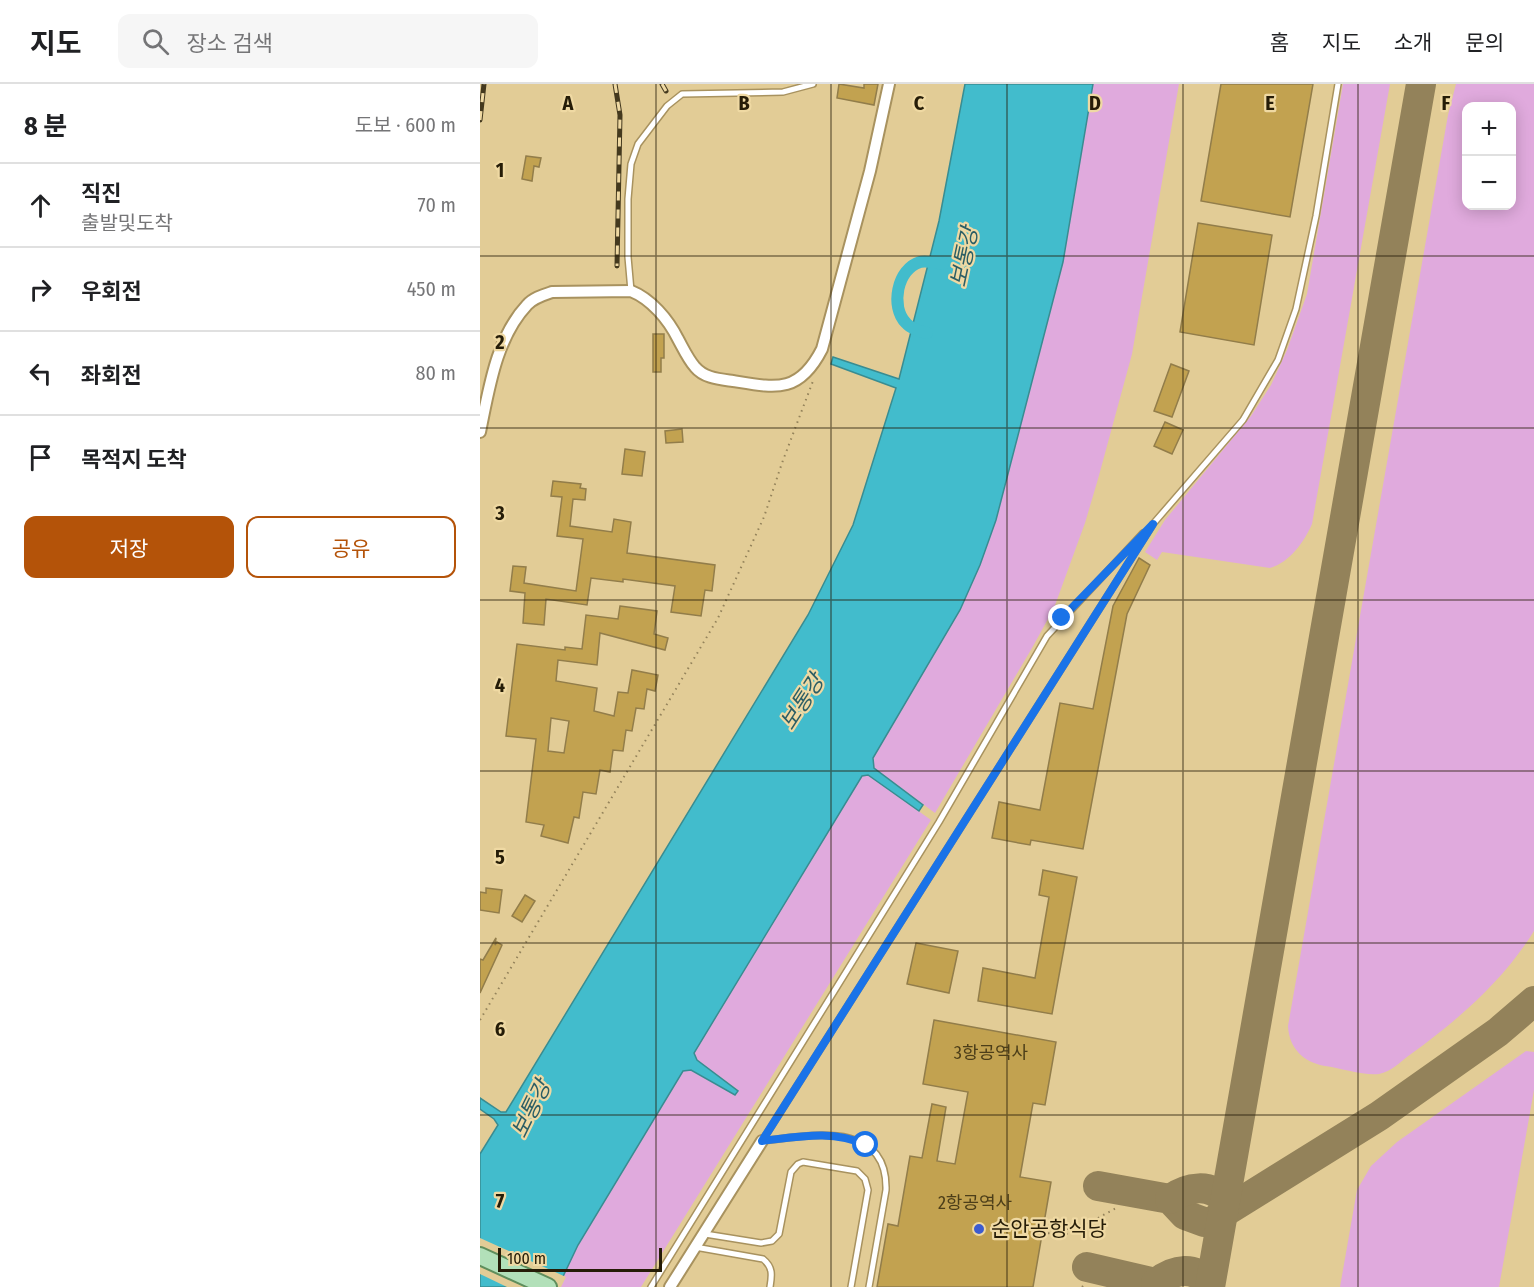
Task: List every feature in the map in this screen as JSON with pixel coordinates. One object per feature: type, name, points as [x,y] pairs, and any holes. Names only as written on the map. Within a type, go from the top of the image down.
[{"type":"main road","points":[[480,1256],[548,1287]]},
{"type":"street","points":[[480,432],[492,372],[504,343],[528,303],[552,292],[630,291],[642,296],[673,328],[694,366],[702,373],[712,377],[766,387],[781,386],[802,376],[813,367],[828,329],[870,171],[889,84]]},
{"type":"street","points":[[670,1287],[762,1141]]},
{"type":"lane","points":[[630,291],[628,199],[632,164],[639,144],[667,106],[681,94],[783,92],[813,84]]},
{"type":"lane","points":[[651,1287],[939,822],[1047,636],[1153,524],[1244,420],[1278,360],[1296,309],[1316,216],[1338,84]]},
{"type":"lane","points":[[762,1141],[1153,524]]},
{"type":"lane","points":[[762,1141],[837,1135],[852,1138],[866,1145],[882,1161],[886,1174],[886,1190],[869,1287]]},
{"type":"lane","points":[[704,1233],[761,1243],[772,1241],[779,1234],[790,1172],[798,1164],[808,1162],[856,1171],[865,1179],[868,1190],[851,1287]]},
{"type":"lane","points":[[695,1247],[763,1259],[770,1267],[770,1287]]},
{"type":"path","points":[[480,1020],[718,618],[764,517],[813,381]]},
{"type":"path","points":[[1042,1233],[1067,1234],[1118,1207]]},
{"type":"path","points":[[1043,1228],[1068,1229],[1067,1234]]},
{"type":"shaded area","points":[[1093,84],[1179,84],[1132,354],[1085,523],[1054,608],[935,813],[874,768],[873,758],[960,610],[980,565],[996,520],[1063,262]]},
{"type":"shaded area","points":[[1343,84],[1390,84],[1312,524],[1296,550],[1284,561],[1270,568],[1162,552],[1157,560],[1145,552],[1165,520],[1251,416],[1271,385],[1287,350],[1307,294]]},
{"type":"shaded area","points":[[1456,84],[1534,84],[1534,931],[1494,983],[1429,1041],[1392,1069],[1383,1073],[1367,1074],[1310,1061],[1294,1047],[1288,1026],[1448,115]]},
{"type":"shaded area","points":[[868,775],[931,820],[641,1287],[558,1287],[578,1245],[683,1070],[691,1070],[735,1095],[738,1090],[697,1060],[694,1053],[862,776]]},
{"type":"shaded area","points":[[1526,1051],[1534,1052],[1534,1090],[1499,1287],[1340,1287],[1357,1190],[1371,1166],[1397,1142]]},
{"type":"water","name":"보통강","points":[[965,84],[1093,84],[1063,262],[996,520],[980,565],[960,610],[873,758],[874,768],[923,805],[919,811],[868,775],[862,776],[694,1053],[697,1060],[738,1091],[735,1095],[691,1070],[683,1071],[578,1245],[558,1287],[480,1287],[480,1154],[498,1125],[494,1119],[480,1109],[480,1098],[501,1112],[506,1112],[808,615],[853,525],[896,388],[831,364],[833,357],[899,379],[939,221]]},
{"type":"pier","points":[[480,1238],[566,1277],[561,1287],[507,1287],[480,1274]]},
{"type":"building","points":[[839,84],[864,88],[864,84],[878,84],[874,105],[837,98]]},
{"type":"building","points":[[1221,84],[1313,84],[1290,217],[1201,201]]},
{"type":"building","points":[[526,156],[541,158],[539,167],[534,166],[532,181],[522,179]]},
{"type":"building","points":[[1198,223],[1272,235],[1254,345],[1180,332]]},
{"type":"building","points":[[653,334],[664,334],[664,358],[661,358],[661,372],[653,372]]},
{"type":"building","points":[[1171,364],[1189,371],[1172,417],[1154,411]]},
{"type":"building","points":[[1165,422],[1183,430],[1172,454],[1154,446]]},
{"type":"building","points":[[682,429],[683,442],[666,443],[665,431]]},
{"type":"building","points":[[625,449],[645,452],[642,476],[622,474]]},
{"type":"building","points":[[553,481],[581,484],[580,488],[586,489],[585,500],[573,499],[570,526],[612,532],[614,519],[631,522],[627,553],[715,565],[712,591],[705,590],[701,616],[671,612],[675,586],[623,579],[623,582],[591,578],[587,605],[546,599],[544,625],[523,623],[525,593],[510,591],[513,566],[526,567],[524,583],[576,591],[583,539],[557,536],[562,497],[551,496]]},
{"type":"building","points":[[1139,558],[1150,565],[1127,614],[1083,849],[1031,840],[1030,845],[992,838],[999,802],[1040,810],[1060,703],[1093,709],[1113,606]]},
{"type":"building","points":[[620,606],[657,611],[654,634],[668,638],[665,650],[600,633],[597,665],[558,660],[556,681],[597,688],[594,711],[614,716],[618,692],[628,693],[632,670],[658,675],[655,691],[647,689],[644,709],[636,708],[632,731],[626,730],[623,751],[613,750],[610,772],[600,770],[596,794],[583,792],[579,818],[574,817],[568,843],[541,836],[544,825],[526,822],[536,739],[506,736],[517,644],[565,650],[565,647],[582,649],[586,615],[618,619]],"holes":[[[551,718],[569,721],[564,753],[548,751]]]},
{"type":"building","points":[[1043,870],[1077,877],[1052,1014],[978,1001],[983,968],[1035,978],[1049,897],[1039,895]]},
{"type":"building","points":[[486,888],[502,890],[499,913],[480,910],[480,892],[486,893]]},
{"type":"building","points":[[525,895],[535,901],[522,922],[512,916]]},
{"type":"building","points":[[496,938],[495,945],[497,942],[502,945],[480,993],[480,959],[483,960]]},
{"type":"building","points":[[916,943],[958,951],[949,993],[907,984]]},
{"type":"building","points":[[934,1020],[1056,1042],[1045,1105],[1033,1103],[1020,1177],[1051,1182],[1033,1287],[877,1287],[888,1224],[898,1226],[910,1156],[922,1158],[932,1104],[946,1107],[937,1161],[955,1164],[968,1092],[923,1084]]},
{"type":"waterway","name":"보통강","points":[[927,333],[910,327],[901,316],[898,308],[898,289],[901,280],[912,266],[922,261],[943,264]]},
{"type":"taxiway","points":[[1210,1287],[1421,84]]},
{"type":"taxiway","points":[[1098,1186],[1170,1199],[1185,1215],[1204,1222],[1213,1222],[1223,1213],[1379,1116],[1498,1032],[1534,1001]]},
{"type":"taxiway","points":[[1170,1199],[1191,1189],[1199,1188],[1213,1191],[1225,1201]]},
{"type":"taxiway","points":[[1087,1267],[1156,1283],[1159,1287]]},
{"type":"taxiway","points":[[1156,1283],[1170,1274],[1184,1271],[1198,1274],[1210,1286]]},
{"type":"railway","points":[[480,120],[484,84]]},
{"type":"railway","points":[[615,84],[620,115],[617,266]]},
{"type":"railway","points":[[662,84],[666,91]]},
{"type":"place","name":"순안공항식당","points":[[979,1229]]},
{"type":"route","points":[[866,1145],[852,1138],[837,1135],[762,1141],[1153,524],[1062,618]]}]
